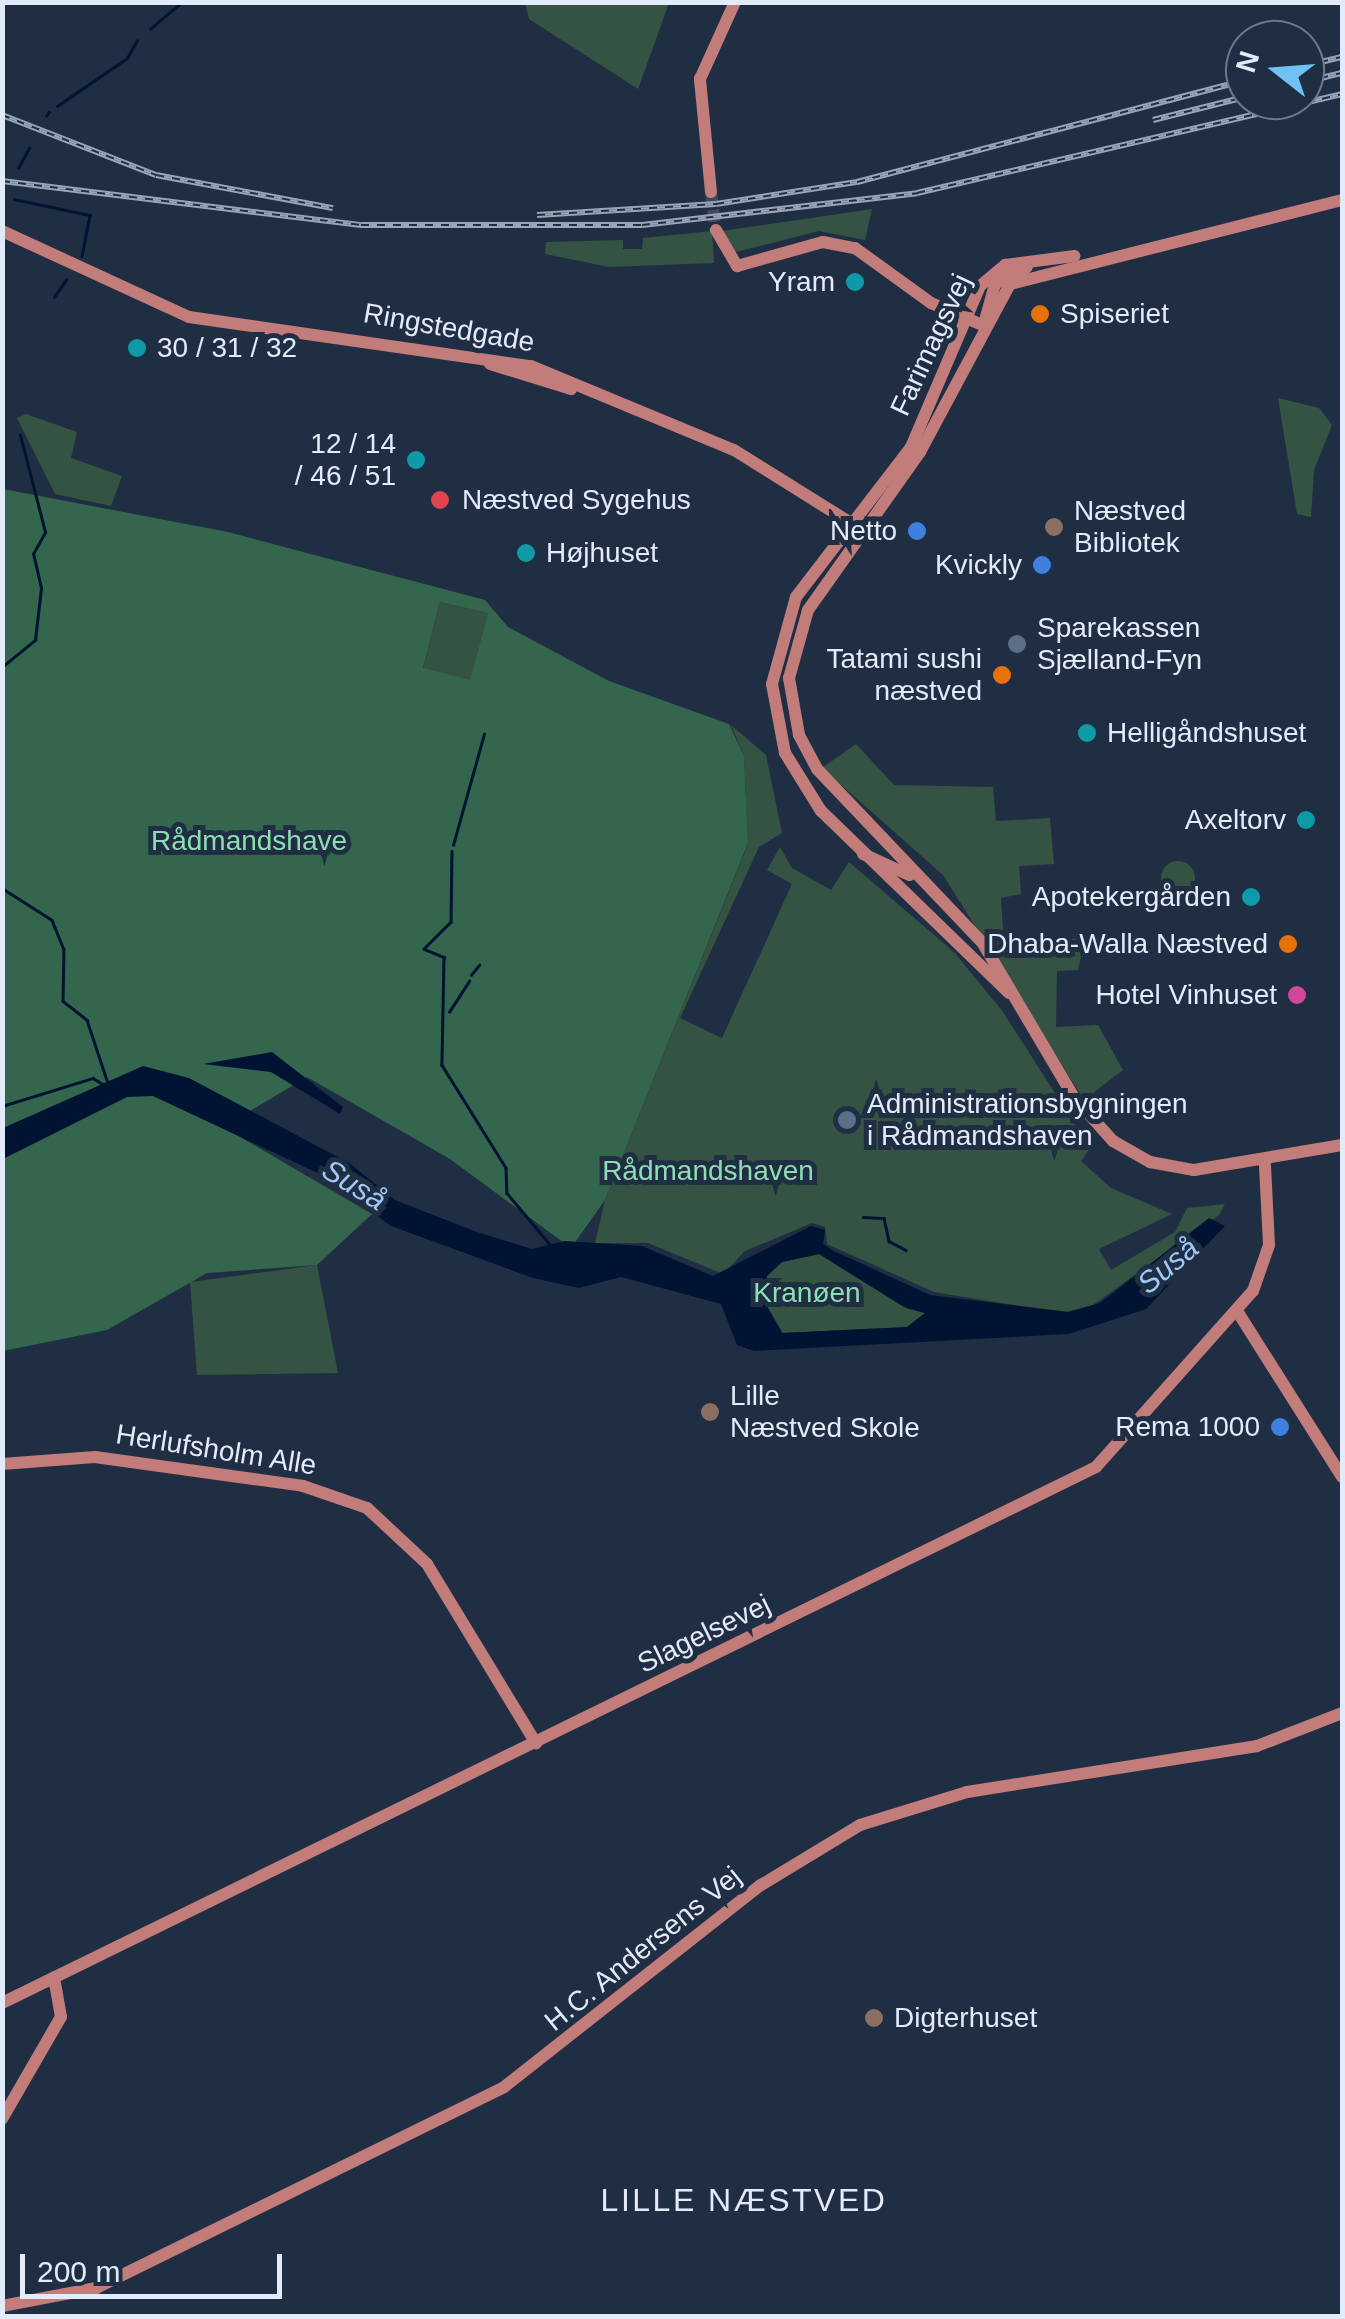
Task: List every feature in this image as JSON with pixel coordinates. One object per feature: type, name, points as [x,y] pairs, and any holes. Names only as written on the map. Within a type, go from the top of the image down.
[{"type":"street","points":[[711,192],[700,79],[735,2]]},
{"type":"street","name":"Farimagsvej","points":[[867,533],[935,424],[1010,284],[1097,256],[1342,200]]},
{"type":"street","points":[[716,230],[737,266],[822,242],[855,248],[985,326],[996,284],[1049,257]]},
{"type":"street","name":"Ringstedgade","points":[[2,231],[189,316],[459,353],[646,410],[734,450],[849,522]]},
{"type":"street","name":"Farimagsvej","points":[[849,522],[911,448],[966,318],[991,274],[1049,257],[1097,256]]},
{"type":"street","points":[[935,424],[970,340],[966,318]]},
{"type":"street","points":[[1015,999],[863,854],[810,796],[775,718],[775,652],[796,596],[849,522],[867,533],[799,628],[791,706],[817,770],[956,910],[1015,999],[1081,1107],[1128,1152],[1172,1169],[1265,1165],[1342,1145]]},
{"type":"street","points":[[810,796],[863,842],[891,848]]},
{"type":"street","points":[[863,854],[882,856],[956,910]]},
{"type":"street","name":"Slagelsevej","points":[[2,2003],[1096,1468],[1238,1314],[1266,1263],[1265,1165]]},
{"type":"street","points":[[1238,1314],[1342,1476]]},
{"type":"street","name":"Herlufsholm Alle","points":[[2,1464],[95,1457],[303,1486],[367,1508],[427,1564],[536,1743]]},
{"type":"street","name":"H.C. Andersens Vej","points":[[2,2306],[96,2288],[504,2087],[776,1874],[860,1825],[968,1792],[1257,1746],[1342,1713]]},
{"type":"street","points":[[2,2119],[60,2018],[54,1978]]},
{"type":"green space","points":[[525,2],[669,3],[638,89],[529,19]]},
{"type":"green space","points":[[872,209],[865,240],[819,231],[732,253],[722,231]]},
{"type":"green space","points":[[712,231],[714,263],[609,267],[545,254],[546,242],[623,240],[623,249],[642,249],[643,238]]},
{"type":"green space","points":[[1278,398],[1319,408],[1332,425],[1314,470],[1311,517],[1297,514]]},
{"type":"green space","points":[[26,414],[77,432],[71,458],[122,476],[111,506],[55,494],[17,418]]},
{"type":"green space","name":"Rådmandshave","points":[[3,489],[228,532],[485,600],[508,627],[609,681],[729,724],[744,756],[748,843],[605,1200],[571,1248],[450,1159],[307,1077],[223,1127],[372,1214],[317,1265],[207,1273],[107,1330],[3,1351]],"holes":[[[440,602],[488,613],[470,680],[423,668]]]},
{"type":"green space","points":[[440,602],[488,613],[470,681],[423,669]]},
{"type":"green space","name":"Rådmandshaven","points":[[731,725],[766,755],[782,833],[759,847],[680,1018],[722,1038],[792,884],[767,870],[780,847],[792,868],[831,890],[849,862],[955,953],[1003,1012],[1090,1148],[1081,1161],[1111,1188],[1172,1214],[1099,1249],[1111,1270],[1175,1232],[1187,1208],[1225,1204],[1219,1215],[1093,1305],[1062,1313],[934,1292],[827,1244],[825,1227],[812,1223],[745,1251],[723,1274],[648,1243],[595,1243],[605,1200],[748,844],[744,756]]},
{"type":"green space","points":[[856,744],[894,785],[993,787],[996,821],[1050,818],[1054,864],[1019,866],[1021,894],[1001,898],[1004,944],[1085,938],[1078,970],[1057,971],[1056,1027],[1098,1025],[1123,1070],[1084,1100],[943,875],[822,768]]},
{"type":"green space","points":[[1178,861],[1190,866],[1195,878],[1190,890],[1178,895],[1166,890],[1161,878],[1166,866]]},
{"type":"green space","name":"Kranøen","points":[[819,1254],[908,1309],[925,1313],[907,1327],[783,1333],[763,1299],[767,1276],[782,1262]]},
{"type":"green space","points":[[317,1265],[338,1373],[197,1375],[190,1282]]},
{"type":"water","points":[[272,1052],[343,1107],[340,1114],[271,1072],[203,1064]]},
{"type":"water","name":"Suså","points":[[143,1066],[189,1078],[349,1163],[395,1200],[532,1249],[564,1241],[642,1246],[713,1276],[811,1226],[825,1230],[823,1244],[834,1251],[930,1295],[1069,1312],[1100,1303],[1209,1218],[1225,1226],[1146,1309],[1069,1334],[754,1351],[737,1345],[721,1304],[621,1277],[579,1288],[533,1278],[391,1226],[324,1176],[153,1096],[127,1097],[3,1159],[3,1128]],"holes":[[[819,1254],[904,1307],[925,1313],[907,1327],[782,1333],[763,1299],[767,1276],[782,1262]]]},
{"type":"waterway","points":[[150,29],[182,2]]},
{"type":"waterway","points":[[57,106],[127,58],[137,41]]},
{"type":"waterway","points":[[46,116],[49,112]]},
{"type":"waterway","points":[[18,168],[29,148]]},
{"type":"waterway","points":[[14,199],[90,215],[82,256]]},
{"type":"waterway","points":[[54,297],[66,280]]},
{"type":"waterway","points":[[2,667],[35,640],[41,588],[33,554],[45,532],[20,435]]},
{"type":"waterway","points":[[453,845],[484,734]]},
{"type":"waterway","points":[[452,851],[451,922],[424,949],[444,957],[442,1065],[506,1168],[507,1193],[553,1248]]},
{"type":"waterway","points":[[2,888],[52,920],[64,949],[63,1001],[87,1020],[108,1083]]},
{"type":"waterway","points":[[471,975],[479,965]]},
{"type":"waterway","points":[[449,1012],[469,981]]},
{"type":"waterway","points":[[2,1106],[93,1078],[104,1085]]},
{"type":"waterway","points":[[863,1217],[884,1218],[889,1241],[906,1250]]},
{"type":"tunnel","points":[[711,192],[716,230]]},
{"type":"railway","points":[[1325,61],[1342,57]]},
{"type":"railway","points":[[1325,77],[1342,73]]},
{"type":"railway","points":[[537,215],[716,204],[857,182],[1225,85]]},
{"type":"railway","points":[[2,181],[361,225],[642,225],[917,193],[1342,94]]},
{"type":"railway","points":[[1153,120],[1225,102]]},
{"type":"railway","points":[[2,115],[156,175],[333,208]]},
{"type":"place","name":"Yram","points":[[855,282]]},
{"type":"place","name":"Spiseriet","points":[[1040,314]]},
{"type":"place","name":"30 / 31 / 32","points":[[137,348]]},
{"type":"place","name":"12 / 14 / 46 / 51","points":[[416,460]]},
{"type":"place","name":"Næstved Sygehus","points":[[440,500]]},
{"type":"place","name":"Næstved Bibliotek","points":[[1054,527]]},
{"type":"place","name":"Netto","points":[[917,531]]},
{"type":"place","name":"Højhuset","points":[[526,553]]},
{"type":"place","name":"Kvickly","points":[[1042,565]]},
{"type":"place","name":"Sparekassen Sjælland-Fyn","points":[[1017,644]]},
{"type":"place","name":"Tatami sushi næstved","points":[[1002,675]]},
{"type":"place","name":"Helligåndshuset","points":[[1087,733]]},
{"type":"place","name":"Axeltorv","points":[[1306,820]]},
{"type":"place","name":"Apotekergården","points":[[1251,897]]},
{"type":"place","name":"Dhaba-Walla Næstved","points":[[1288,944]]},
{"type":"place","name":"Hotel Vinhuset","points":[[1297,995]]},
{"type":"place","name":"Administrationsbygningen i Rådmandshaven","points":[[847,1120]]},
{"type":"place","name":"Lille Næstved Skole","points":[[710,1412]]},
{"type":"place","name":"Rema 1000","points":[[1280,1427]]},
{"type":"place","name":"Digterhuset","points":[[874,2018]]},
{"type":"district","name":"LILLE NÆSTVED","points":[[744,2200]]}]
